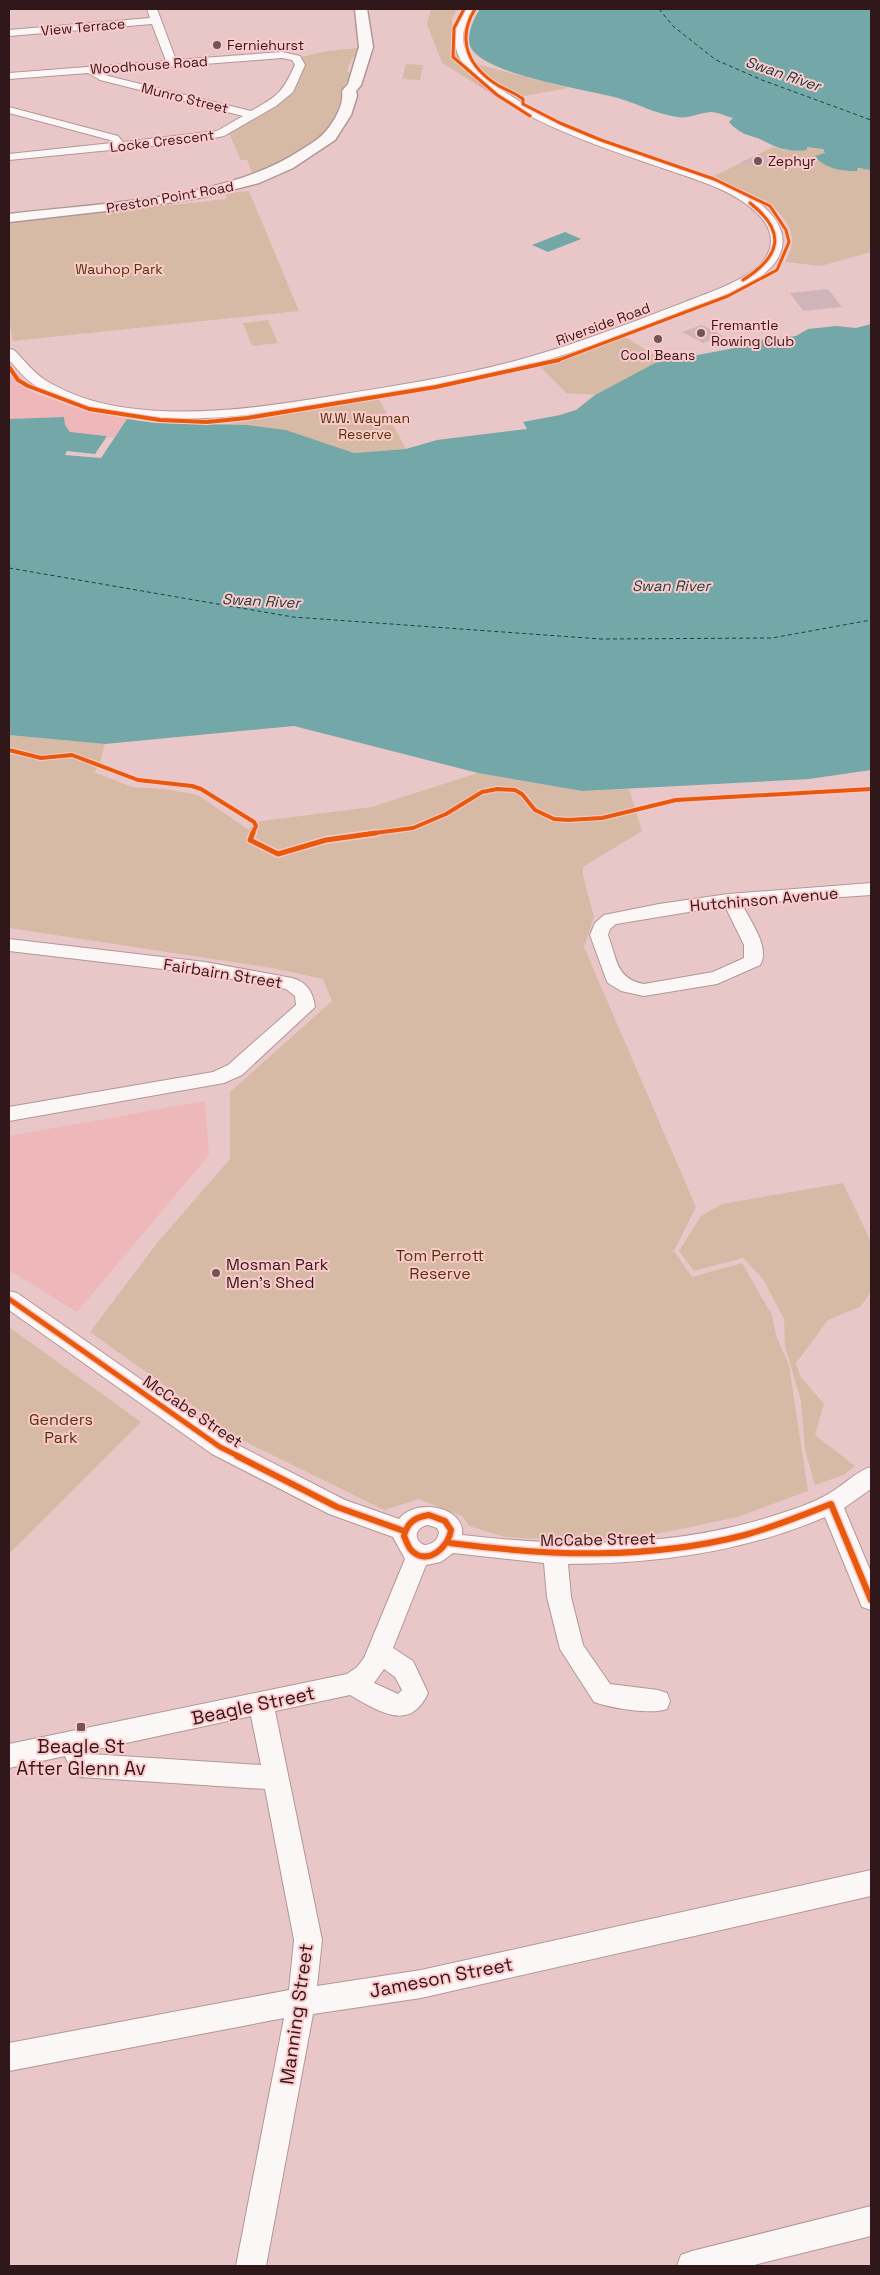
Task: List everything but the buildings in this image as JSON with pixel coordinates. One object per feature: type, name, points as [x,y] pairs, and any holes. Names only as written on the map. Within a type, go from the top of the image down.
[{"type":"main road","name":"Preston Point Road","points":[[9,214],[111,204],[200,191],[233,183],[287,160],[324,136],[336,119],[344,91],[350,81],[360,52],[356,9]]},
{"type":"main road","name":"Preston Point Road","points":[[9,218],[103,208],[204,193],[245,183],[288,165],[330,137],[344,115],[350,96],[349,91],[354,85],[366,47],[361,9]]},
{"type":"street","points":[[152,9],[172,64]]},
{"type":"street","name":"Riverside Road","points":[[464,9],[454,28],[454,57],[497,95],[528,115],[561,131],[737,195]]},
{"type":"street","name":"Riverside Road","points":[[9,353],[25,372],[52,389],[101,407],[140,414],[184,416],[222,415],[269,410],[433,384],[494,370],[562,351],[726,290],[747,278],[767,263],[775,252],[776,236],[774,228],[765,214],[737,195],[713,183],[557,125],[532,112],[496,89],[472,68],[460,50],[459,32],[461,22],[468,9]]},
{"type":"street","name":"View Terrace","points":[[9,33],[157,21]]},
{"type":"street","name":"Woodhouse Road","points":[[9,76],[289,56]]},
{"type":"street","name":"Locke Crescent","points":[[9,158],[192,140],[220,134],[280,98],[292,84],[300,65],[298,59],[289,56]]},
{"type":"street","name":"Munro Street","points":[[89,69],[104,78],[253,115]]},
{"type":"street","points":[[9,110],[114,138],[120,146]]},
{"type":"street","name":"Hutchinson Avenue","points":[[731,900],[753,945],[753,962],[717,978],[644,990],[628,987],[615,978],[599,936],[601,927],[610,919],[731,900],[828,894],[871,889]]},
{"type":"street","name":"Fairbairn Street","points":[[9,945],[205,968],[292,984],[304,994],[306,1007],[235,1070],[218,1078],[9,1114]]},
{"type":"street","name":"McCabe Street","points":[[9,1299],[220,1446],[337,1507],[404,1530]]},
{"type":"street","name":"McCabe Street","points":[[450,1543],[508,1552],[555,1554],[624,1554],[691,1546],[732,1538],[780,1524],[831,1504],[871,1476]]},
{"type":"street","points":[[831,1504],[871,1600]]},
{"type":"street","points":[[421,1516],[437,1517],[443,1520],[451,1531],[450,1543],[440,1552],[426,1555],[419,1554],[408,1547],[404,1530],[408,1524],[421,1516]]},
{"type":"street","name":"Beagle Street","points":[[9,1756],[352,1684],[366,1675],[374,1664],[419,1554]]},
{"type":"street","points":[[555,1554],[559,1597],[572,1649],[603,1694],[658,1701]]},
{"type":"street","points":[[352,1684],[380,1699],[402,1706],[416,1693],[404,1669],[379,1653]]},
{"type":"street","name":"Manning Street","points":[[251,2266],[301,2003],[308,1940],[261,1703]]},
{"type":"street","points":[[73,1743],[81,1765],[277,1778]]},
{"type":"street","name":"Jameson Street","points":[[9,2058],[264,2007],[421,1984],[871,1883]]},
{"type":"street","points":[[692,2266],[871,2221]]},
{"type":"shaded area","points":[[9,372],[17,383],[36,394],[91,413],[127,418],[101,458],[70,432],[65,425],[64,417],[9,419]]},
{"type":"shaded area","points":[[205,1101],[209,1155],[77,1312],[9,1270],[9,1136]]},
{"type":"green space","points":[[431,9],[457,9],[452,19],[453,52],[469,62],[568,88],[502,100],[442,63],[427,24]]},
{"type":"green space","points":[[358,48],[356,56],[352,58],[347,71],[350,73],[349,77],[342,90],[339,109],[331,127],[307,148],[274,166],[255,174],[252,173],[247,160],[241,160],[229,133],[281,103],[292,91],[301,57],[327,51]]},
{"type":"green space","points":[[406,64],[423,65],[420,80],[402,79]]},
{"type":"green space","points":[[773,147],[785,150],[806,147],[822,149],[826,153],[822,155],[828,167],[848,171],[865,168],[871,170],[871,252],[821,266],[785,262],[791,248],[791,234],[786,222],[777,211],[751,194],[712,177]]},
{"type":"green space","name":"Wauhop Park","points":[[249,191],[299,311],[13,341],[9,320],[9,222],[227,199],[225,193]]},
{"type":"green space","points":[[268,320],[278,343],[252,346],[243,323]]},
{"type":"green space","points":[[622,335],[664,361],[655,363],[595,395],[566,393],[537,363]]},
{"type":"green space","name":"W.W. Wayman Reserve","points":[[379,399],[406,449],[354,453],[286,430],[223,425]]},
{"type":"green space","name":"Tom Perrott Reserve","points":[[9,735],[105,744],[99,766],[94,772],[132,787],[164,789],[198,795],[249,830],[254,822],[371,807],[478,773],[582,791],[629,789],[642,831],[583,867],[583,875],[594,917],[584,947],[696,1207],[674,1251],[692,1277],[742,1263],[772,1315],[776,1335],[789,1365],[808,1491],[738,1517],[647,1536],[577,1541],[505,1537],[469,1526],[462,1516],[419,1499],[384,1510],[238,1438],[90,1332],[157,1243],[230,1159],[230,1092],[332,1001],[323,979],[272,968],[9,928]]},
{"type":"green space","points":[[843,1183],[871,1242],[871,1292],[860,1307],[828,1320],[796,1363],[800,1376],[824,1404],[815,1435],[855,1466],[844,1475],[815,1485],[805,1450],[801,1401],[785,1346],[784,1319],[763,1279],[743,1258],[694,1271],[679,1251],[701,1216],[722,1204]]},
{"type":"green space","name":"Genders Park","points":[[9,1327],[141,1422],[9,1554]]},
{"type":"water","name":"Swan River","points":[[480,9],[871,9],[871,170],[858,168],[857,171],[845,170],[828,166],[815,156],[825,153],[823,149],[807,147],[807,150],[796,151],[780,148],[743,133],[729,122],[733,118],[719,113],[702,113],[690,117],[669,116],[618,98],[516,74],[496,66],[480,58],[469,44],[471,28]]},
{"type":"water","points":[[565,232],[581,239],[548,252],[532,245]]},
{"type":"water","name":"Swan River","points":[[871,324],[871,770],[809,779],[582,791],[478,773],[294,726],[105,744],[9,735],[9,419],[64,417],[65,425],[70,432],[115,437],[127,419],[155,423],[246,425],[286,430],[354,453],[406,449],[437,440],[527,429],[523,422],[576,410],[595,395],[655,363],[740,347],[759,340],[796,336],[808,329],[836,326],[856,328]]},
{"type":"pier","points":[[107,436],[115,437],[101,458],[65,455],[67,451],[95,454]]},
{"type":"ferry route","points":[[659,9],[674,27],[716,60],[762,80],[871,120]]},
{"type":"ferry route","points":[[9,568],[293,617],[601,639],[772,638],[871,620]]},
{"type":"cycle path","points":[[464,9],[454,28],[453,57],[497,95],[530,116]]},
{"type":"cycle path","points":[[9,367],[18,380],[28,386],[89,409],[160,420],[207,422],[247,418],[436,387],[553,362],[728,296],[777,270],[789,242],[786,230],[770,206],[714,179],[601,140],[560,123],[523,104],[523,99],[496,84],[486,76],[478,68],[467,50],[465,31],[468,20],[475,9]]},
{"type":"cycle path","points":[[743,280],[766,263],[775,243],[775,233],[771,223],[750,203]]},
{"type":"cycle path","points":[[9,750],[41,758],[72,755],[138,780],[192,786],[201,789],[254,822],[256,826],[250,840],[278,854],[326,840],[413,828],[446,814],[482,792],[497,789],[515,790],[522,794],[535,810],[554,819],[568,820],[602,818],[676,800],[871,789]]},
{"type":"cycle path","points":[[9,1299],[220,1447],[337,1507],[404,1531]]},
{"type":"cycle path","points":[[450,1543],[486,1548],[556,1553],[625,1553],[660,1550],[695,1545],[756,1532],[831,1504],[871,1600]]},
{"type":"cycle path","points":[[429,1515],[445,1521],[451,1530],[450,1540],[443,1549],[433,1555],[422,1556],[411,1550],[404,1536],[407,1527],[412,1521],[429,1515]]},
{"type":"place","name":"Ferniehurst","points":[[217,45]]},
{"type":"place","name":"Zephyr","points":[[758,161]]},
{"type":"place","name":"Fremantle Rowing Club","points":[[701,333]]},
{"type":"place","name":"Cool Beans","points":[[658,339]]},
{"type":"place","name":"Mosman Park Men's Shed","points":[[216,1273]]},
{"type":"place","name":"Beagle St After Glenn Av","points":[[81,1727]]}]
